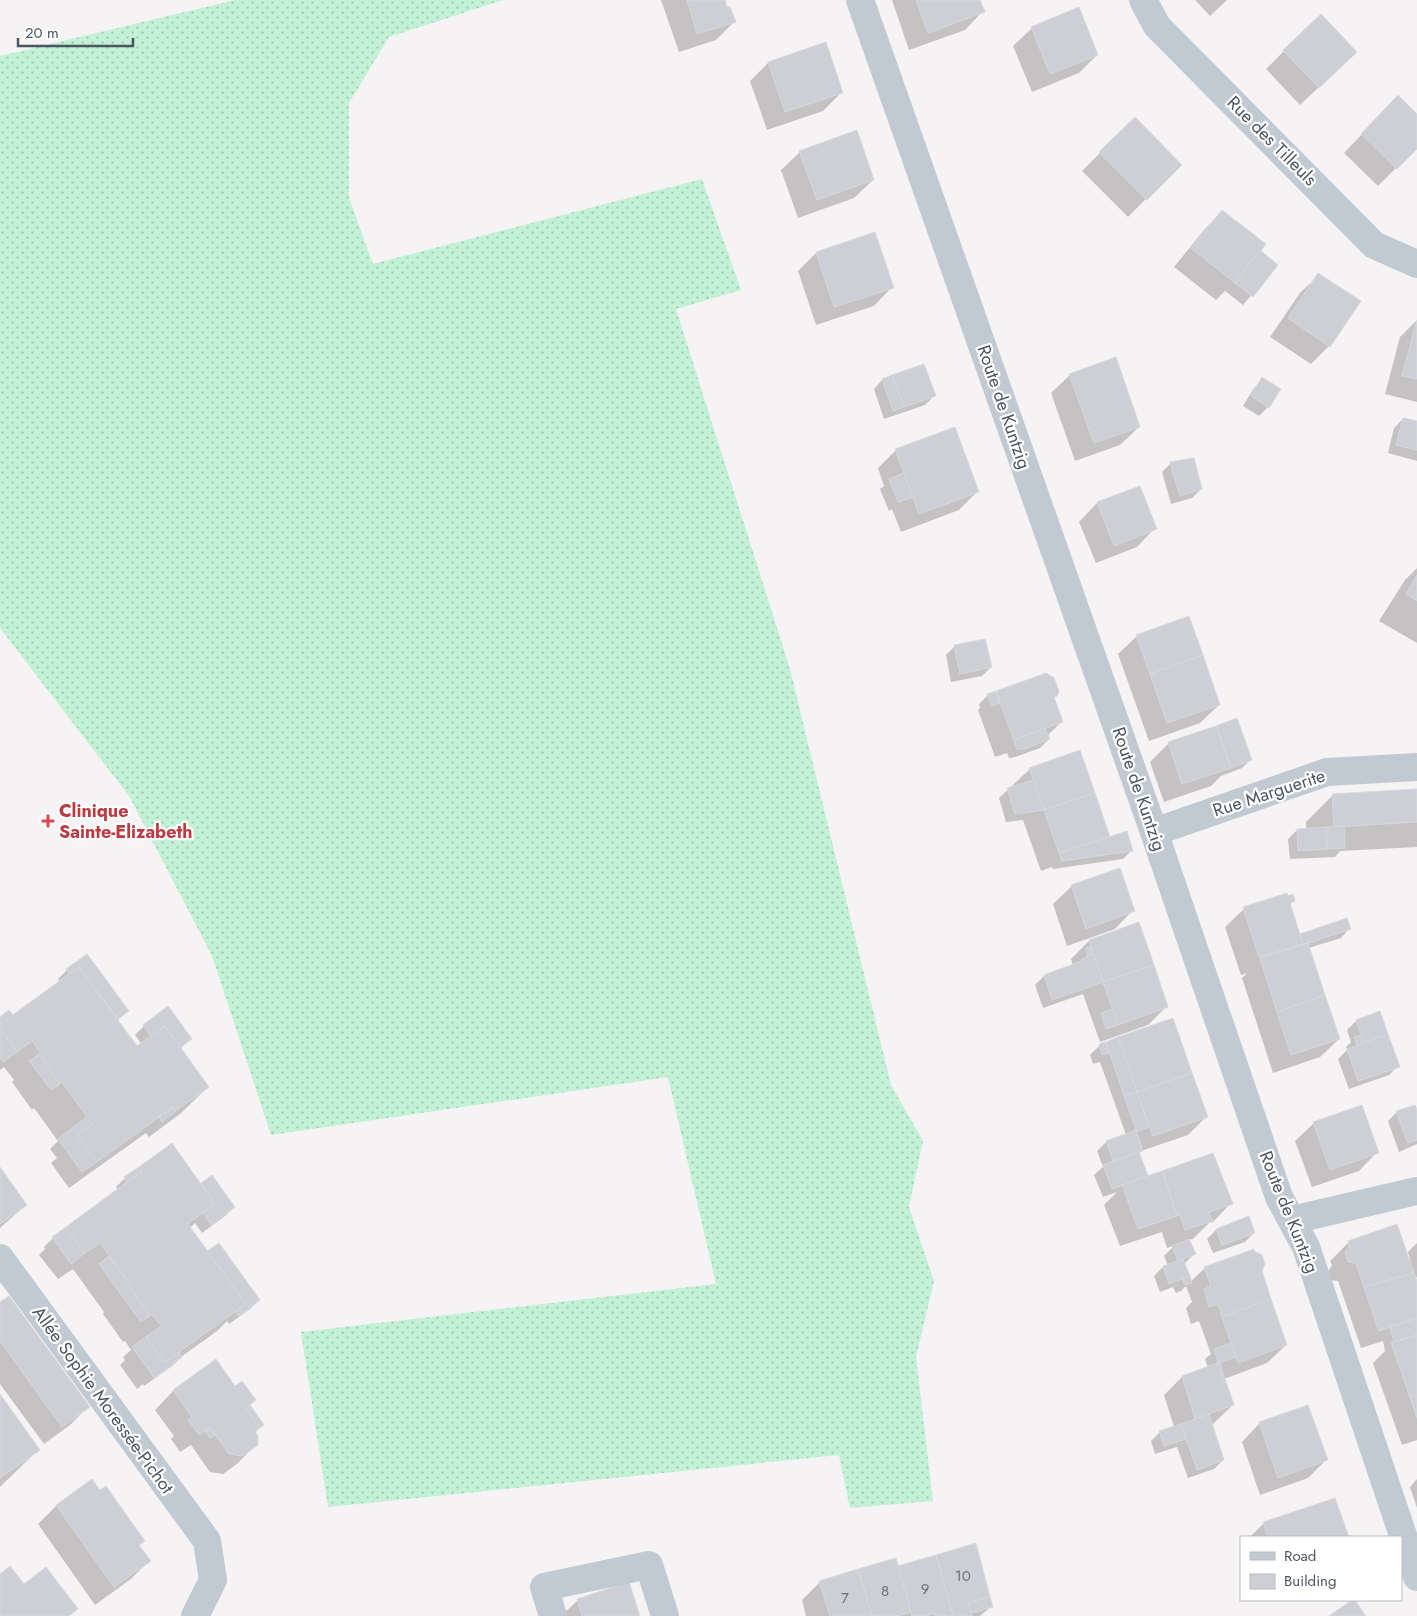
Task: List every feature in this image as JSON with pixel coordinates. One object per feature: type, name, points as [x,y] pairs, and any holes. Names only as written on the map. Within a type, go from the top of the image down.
[{"type":"street","name":"Route de Kuntzig","points":[[860,0],[1154,832],[1279,1197],[1306,1246],[1417,1577]]},
{"type":"street","name":"Rue des Tilleuls","points":[[1143,0],[1157,26],[1374,244],[1417,264]]},
{"type":"street","name":"Rue Marguerite","points":[[1154,832],[1327,772],[1417,767]]},
{"type":"street","points":[[1292,1220],[1417,1191]]},
{"type":"street","name":"Allée Sophie Moressée-Pichot","points":[[0,1258],[207,1541],[213,1580],[195,1616]]},
{"type":"street","points":[[553,1616],[544,1586],[650,1565],[666,1616]]},
{"type":"green space","points":[[235,0],[503,0],[389,37],[349,103],[349,198],[373,264],[702,179],[741,290],[676,309],[790,669],[891,1085],[923,1141],[909,1207],[934,1281],[916,1357],[933,1501],[850,1508],[839,1455],[328,1507],[301,1332],[716,1284],[668,1077],[271,1135],[212,956],[129,796],[0,628],[0,56]]},
{"type":"building","points":[[687,0],[725,0],[736,22],[697,34]]},
{"type":"building","points":[[916,0],[980,0],[985,12],[928,33]]},
{"type":"building","points":[[1079,7],[1098,55],[1050,74],[1031,27]]},
{"type":"building","points":[[1321,14],[1357,52],[1319,88],[1283,50]]},
{"type":"building","points":[[826,42],[843,93],[785,112],[768,62]]},
{"type":"building","points":[[1398,95],[1417,114],[1417,149],[1397,169],[1361,134]]},
{"type":"building","points":[[1135,117],[1182,165],[1147,200],[1099,152]]},
{"type":"building","points":[[857,130],[874,180],[817,200],[799,151]]},
{"type":"building","points":[[1222,210],[1266,244],[1235,283],[1191,248]]},
{"type":"building","points":[[875,232],[894,288],[834,307],[816,252]]},
{"type":"building","points":[[1260,250],[1278,265],[1253,297],[1235,283]]},
{"type":"building","points":[[1318,273],[1361,301],[1330,347],[1288,318]]},
{"type":"building","points":[[1417,320],[1417,379],[1402,376]]},
{"type":"building","points":[[1116,357],[1140,427],[1094,443],[1069,374]]},
{"type":"building","points":[[924,364],[936,396],[904,407],[892,375]]},
{"type":"building","points":[[892,375],[904,407],[893,411],[882,379]]},
{"type":"building","points":[[1262,377],[1281,389],[1269,408],[1251,396]]},
{"type":"building","points":[[1403,418],[1417,421],[1417,450],[1396,445]]},
{"type":"building","points":[[955,427],[979,492],[919,514],[895,449]]},
{"type":"building","points":[[1194,458],[1202,489],[1180,496],[1170,462]]},
{"type":"building","points":[[904,473],[913,497],[898,502],[889,479]]},
{"type":"building","points":[[1140,486],[1157,529],[1114,546],[1097,502]]},
{"type":"building","points":[[1417,575],[1417,601],[1406,594]]},
{"type":"building","points":[[1189,616],[1203,655],[1150,674],[1136,635]]},
{"type":"building","points":[[985,639],[992,667],[960,674],[954,645]]},
{"type":"building","points":[[1203,655],[1220,705],[1167,723],[1150,674]]},
{"type":"building","points":[[1046,673],[1054,678],[1059,691],[1057,696],[1054,697],[1063,722],[1014,740],[996,691]]},
{"type":"building","points":[[996,691],[1000,703],[992,706],[987,694]]},
{"type":"building","points":[[1237,718],[1252,760],[1231,768],[1216,726]]},
{"type":"building","points":[[1216,726],[1231,768],[1182,784],[1168,742]]},
{"type":"building","points":[[1045,728],[1050,739],[1025,749],[1017,749],[1014,740]]},
{"type":"building","points":[[1080,750],[1095,793],[1044,810],[1029,768]]},
{"type":"building","points":[[1034,780],[1044,810],[1015,814],[1007,788]]},
{"type":"building","points":[[1417,789],[1417,822],[1334,827],[1332,794]]},
{"type":"building","points":[[1095,793],[1110,837],[1059,853],[1044,810]]},
{"type":"building","points":[[1344,826],[1345,848],[1327,849],[1326,827]]},
{"type":"building","points":[[1326,827],[1327,849],[1298,851],[1297,829]]},
{"type":"building","points":[[1127,831],[1133,851],[1062,861],[1059,853]]},
{"type":"building","points":[[1120,868],[1135,911],[1086,929],[1071,885]]},
{"type":"building","points":[[1287,893],[1288,896],[1293,894],[1295,901],[1290,903],[1303,944],[1259,957],[1243,907]]},
{"type":"building","points":[[1347,918],[1351,929],[1303,945],[1300,934]]},
{"type":"building","points":[[1139,922],[1154,965],[1103,982],[1089,940]]},
{"type":"building","points":[[1308,943],[1325,995],[1277,1012],[1260,958]]},
{"type":"building","points":[[1091,946],[1093,954],[1088,955],[1086,948]]},
{"type":"building","points":[[87,954],[129,1011],[118,1019],[79,967],[69,974],[66,969]]},
{"type":"building","points":[[1093,954],[1103,982],[1052,1000],[1044,975],[1079,962],[1088,955]]},
{"type":"building","points":[[1154,965],[1168,1007],[1118,1025],[1103,982]]},
{"type":"building","points":[[79,967],[137,1046],[165,1026],[209,1087],[176,1111],[173,1107],[97,1162],[77,1135],[92,1124],[62,1082],[60,1084],[32,1041],[17,1052],[0,1028],[0,1024]]},
{"type":"building","points":[[1325,995],[1340,1039],[1291,1055],[1277,1012]]},
{"type":"building","points":[[168,1006],[192,1039],[180,1047],[165,1026],[151,1037],[143,1025]]},
{"type":"building","points":[[1113,1009],[1118,1025],[1106,1029],[1101,1013]]},
{"type":"building","points":[[9,1010],[13,1015],[0,1024],[0,1017]]},
{"type":"building","points":[[1380,1011],[1388,1034],[1364,1043],[1356,1020]]},
{"type":"building","points":[[1173,1018],[1192,1073],[1137,1092],[1118,1037]]},
{"type":"building","points":[[0,1028],[17,1052],[3,1062],[0,1058]]},
{"type":"building","points":[[1388,1034],[1400,1067],[1358,1081],[1347,1049]]},
{"type":"building","points":[[1361,1035],[1364,1043],[1357,1045],[1354,1037]]},
{"type":"building","points":[[1118,1037],[1137,1092],[1124,1096],[1106,1042]]},
{"type":"building","points":[[1106,1042],[1109,1053],[1102,1055],[1099,1044]]},
{"type":"building","points":[[39,1054],[60,1084],[51,1090],[29,1061]]},
{"type":"building","points":[[1192,1073],[1208,1117],[1153,1136],[1137,1092]]},
{"type":"building","points":[[1137,1092],[1149,1127],[1137,1132],[1124,1096]]},
{"type":"building","points":[[1362,1105],[1379,1153],[1330,1170],[1313,1122]]},
{"type":"building","points":[[1415,1105],[1417,1110],[1417,1140],[1408,1143],[1396,1111]]},
{"type":"building","points":[[173,1107],[176,1111],[162,1122],[159,1117]]},
{"type":"building","points":[[87,1117],[92,1124],[77,1135],[97,1162],[82,1172],[58,1139]]},
{"type":"building","points":[[1136,1130],[1143,1151],[1113,1161],[1106,1141]]},
{"type":"building","points":[[172,1143],[215,1204],[188,1224],[246,1304],[165,1362],[146,1337],[161,1326],[152,1314],[150,1316],[129,1286],[131,1285],[100,1243],[85,1253],[66,1227],[142,1171],[139,1167]]},
{"type":"building","points":[[1139,1152],[1148,1176],[1112,1189],[1103,1165]]},
{"type":"building","points":[[1213,1153],[1233,1204],[1209,1212],[1213,1221],[1185,1230],[1180,1215],[1177,1216],[1162,1171]]},
{"type":"building","points":[[0,1167],[27,1205],[0,1224]]},
{"type":"building","points":[[139,1167],[142,1171],[127,1182],[124,1177]]},
{"type":"building","points":[[1162,1171],[1177,1216],[1138,1229],[1122,1185]]},
{"type":"building","points":[[212,1175],[235,1207],[211,1225],[203,1213],[215,1204],[201,1183]]},
{"type":"building","points":[[1249,1216],[1255,1233],[1222,1245],[1216,1229]]},
{"type":"building","points":[[1397,1224],[1414,1273],[1364,1287],[1356,1263],[1348,1262],[1345,1252],[1349,1246],[1348,1241]]},
{"type":"building","points":[[66,1227],[85,1253],[71,1264],[52,1237]]},
{"type":"building","points":[[1189,1239],[1196,1254],[1178,1261],[1172,1246]]},
{"type":"building","points":[[219,1243],[260,1300],[239,1316],[236,1312],[246,1304],[207,1251]]},
{"type":"building","points":[[1254,1249],[1254,1251],[1262,1255],[1265,1264],[1262,1271],[1271,1299],[1222,1317],[1218,1304],[1209,1307],[1204,1289],[1211,1286],[1204,1267]]},
{"type":"building","points":[[109,1256],[131,1285],[129,1286],[150,1316],[141,1322],[99,1264]]},
{"type":"building","points":[[1183,1259],[1190,1276],[1169,1284],[1163,1266]]},
{"type":"building","points":[[1414,1273],[1417,1281],[1417,1318],[1379,1331],[1364,1287]]},
{"type":"building","points":[[1190,1276],[1192,1283],[1185,1285],[1182,1279]]},
{"type":"building","points":[[9,1296],[90,1407],[62,1427],[0,1341],[0,1302]]},
{"type":"building","points":[[1271,1299],[1287,1345],[1238,1363],[1222,1317]]},
{"type":"building","points":[[1417,1318],[1417,1335],[1394,1342],[1390,1327]]},
{"type":"building","points":[[1417,1335],[1417,1395],[1410,1397],[1391,1343]]},
{"type":"building","points":[[146,1337],[165,1362],[179,1352],[182,1357],[154,1378],[132,1347]]},
{"type":"building","points":[[1231,1343],[1236,1357],[1218,1363],[1214,1349]]},
{"type":"building","points":[[216,1359],[235,1386],[242,1381],[256,1400],[246,1408],[260,1428],[255,1431],[258,1436],[258,1445],[242,1456],[229,1454],[210,1428],[199,1435],[188,1420],[192,1417],[173,1390]]},
{"type":"building","points":[[1220,1362],[1226,1382],[1224,1383],[1217,1363]]},
{"type":"building","points":[[1217,1363],[1234,1405],[1195,1419],[1182,1376]]},
{"type":"building","points":[[0,1394],[40,1450],[0,1478]]},
{"type":"building","points":[[1417,1395],[1417,1418],[1410,1397]]},
{"type":"building","points":[[250,1405],[264,1425],[260,1428],[246,1408]]},
{"type":"building","points":[[1308,1405],[1328,1460],[1278,1478],[1259,1422]]},
{"type":"building","points":[[1209,1414],[1224,1460],[1197,1470],[1181,1424]]},
{"type":"building","points":[[1181,1424],[1186,1439],[1164,1446],[1159,1431]]},
{"type":"building","points":[[210,1428],[215,1435],[210,1438],[205,1431]]},
{"type":"building","points":[[92,1479],[100,1490],[106,1486],[145,1541],[139,1545],[151,1561],[114,1587],[56,1505]]},
{"type":"building","points":[[1335,1498],[1349,1536],[1268,1536],[1263,1522]]},
{"type":"building","points":[[976,1543],[990,1597],[968,1603],[972,1616],[953,1616],[936,1555]]},
{"type":"building","points":[[936,1555],[953,1616],[935,1616],[935,1613],[926,1616],[912,1616],[898,1566]]},
{"type":"building","points":[[896,1558],[911,1612],[897,1616],[872,1616],[858,1569]]},
{"type":"building","points":[[10,1566],[24,1584],[46,1567],[78,1609],[69,1616],[0,1616],[0,1574]]},
{"type":"building","points":[[858,1569],[872,1616],[830,1616],[819,1581]]},
{"type":"building","points":[[629,1582],[640,1616],[582,1616],[577,1599]]},
{"type":"building","points":[[990,1597],[993,1607],[971,1613],[968,1603]]},
{"type":"building","points":[[1351,1601],[1356,1601],[1366,1616],[1329,1616]]},
{"type":"place","name":"Clinique Sainte-Elizabeth","points":[[48,821]]}]
